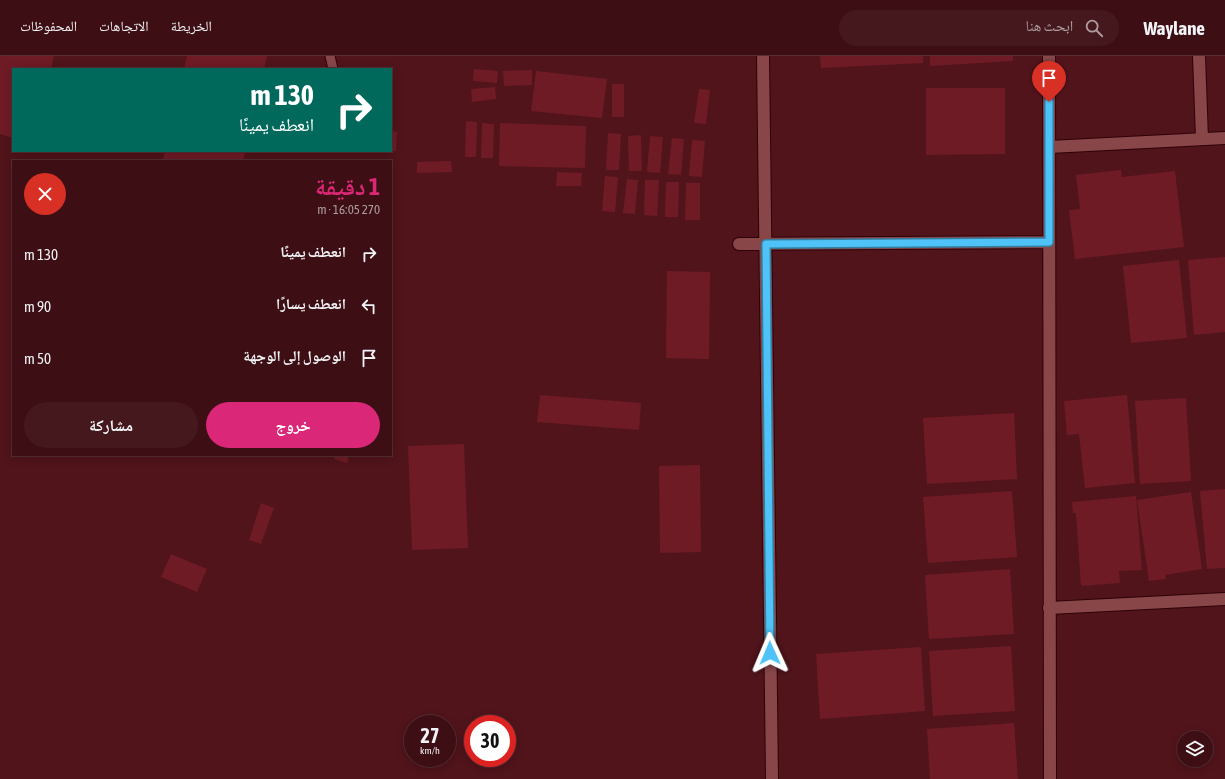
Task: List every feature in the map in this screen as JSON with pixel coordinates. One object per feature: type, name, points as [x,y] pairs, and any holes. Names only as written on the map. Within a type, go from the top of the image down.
[{"type":"street","points":[[764,56],[772,779]]},
{"type":"street","points":[[1049,56],[1050,779]]},
{"type":"street","points":[[1199,56],[1202,139]]},
{"type":"street","points":[[1049,148],[1225,138]]},
{"type":"street","points":[[739,244],[1049,242]]},
{"type":"street","points":[[1050,608],[1225,599]]},
{"type":"lane","points":[[330,56],[333,68]]},
{"type":"building","points":[[0,56],[54,56],[51,68],[12,68],[12,138],[0,134]]},
{"type":"building","points":[[187,56],[267,56],[264,68],[184,68]]},
{"type":"building","points":[[820,56],[923,56],[923,63],[821,68]]},
{"type":"building","points":[[930,56],[1013,56],[1013,61],[930,66]]},
{"type":"building","points":[[474,69],[498,71],[497,83],[473,81]]},
{"type":"building","points":[[532,70],[532,85],[504,86],[503,71]]},
{"type":"building","points":[[536,71],[607,79],[602,118],[531,111]]},
{"type":"building","points":[[612,84],[624,84],[624,117],[612,117]]},
{"type":"building","points":[[495,87],[496,99],[472,102],[471,89]]},
{"type":"building","points":[[926,88],[1005,88],[1005,154],[926,155]]},
{"type":"building","points":[[699,89],[710,90],[706,124],[694,123]]},
{"type":"building","points":[[466,121],[477,122],[476,157],[465,157]]},
{"type":"building","points":[[482,123],[494,124],[493,158],[481,158]]},
{"type":"building","points":[[500,123],[586,126],[585,168],[499,166]]},
{"type":"building","points":[[392,131],[397,132],[396,151],[392,151]]},
{"type":"building","points":[[608,133],[621,134],[619,170],[606,170]]},
{"type":"building","points":[[641,135],[642,171],[629,171],[628,136]]},
{"type":"building","points":[[650,136],[663,137],[660,173],[647,172]]},
{"type":"building","points":[[672,138],[684,139],[681,175],[668,174]]},
{"type":"building","points":[[692,140],[705,141],[702,177],[689,176]]},
{"type":"building","points":[[165,152],[245,152],[243,160],[163,160]]},
{"type":"building","points":[[451,161],[452,172],[417,173],[417,162]]},
{"type":"building","points":[[1121,170],[1122,177],[1175,171],[1184,247],[1075,259],[1069,210],[1080,209],[1076,175]]},
{"type":"building","points":[[557,172],[582,173],[581,186],[556,186]]},
{"type":"building","points":[[605,176],[618,177],[615,212],[602,211]]},
{"type":"building","points":[[627,179],[638,180],[635,214],[623,213]]},
{"type":"building","points":[[645,180],[659,180],[657,216],[644,215]]},
{"type":"building","points":[[666,182],[679,182],[678,217],[665,217]]},
{"type":"building","points":[[686,183],[700,183],[700,220],[685,220]]},
{"type":"building","points":[[1225,257],[1225,332],[1194,335],[1188,260]]},
{"type":"building","points":[[1179,260],[1187,338],[1131,343],[1123,266]]},
{"type":"building","points":[[667,271],[710,272],[709,359],[666,358]]},
{"type":"building","points":[[540,395],[641,403],[639,430],[537,422]]},
{"type":"building","points":[[1127,395],[1135,483],[1085,488],[1079,434],[1067,435],[1064,401]]},
{"type":"building","points":[[1186,398],[1191,481],[1140,484],[1135,401]]},
{"type":"building","points":[[1014,413],[1017,479],[927,484],[923,418]]},
{"type":"building","points":[[464,444],[468,548],[412,550],[408,446]]},
{"type":"building","points":[[335,456],[349,456],[347,463],[334,459]]},
{"type":"building","points":[[700,465],[701,552],[660,553],[659,466]]},
{"type":"building","points":[[1225,489],[1225,568],[1207,569],[1200,491]]},
{"type":"building","points":[[1012,491],[1017,557],[928,563],[923,497]]},
{"type":"building","points":[[1191,492],[1202,569],[1165,575],[1166,579],[1149,581],[1137,500]]},
{"type":"building","points":[[1136,496],[1142,570],[1119,571],[1120,583],[1081,586],[1076,513],[1073,513],[1072,502]]},
{"type":"building","points":[[261,503],[274,508],[261,544],[249,540]]},
{"type":"building","points":[[171,554],[207,569],[197,592],[161,577]]},
{"type":"building","points":[[1010,569],[1014,634],[929,639],[925,575]]},
{"type":"building","points":[[1011,646],[1015,711],[933,716],[929,651]]},
{"type":"building","points":[[921,647],[925,711],[820,719],[816,654]]},
{"type":"building","points":[[1014,723],[1018,779],[930,779],[927,729]]},
{"type":"route","points":[[770,653],[766,244],[1049,242],[1049,102]]}]
